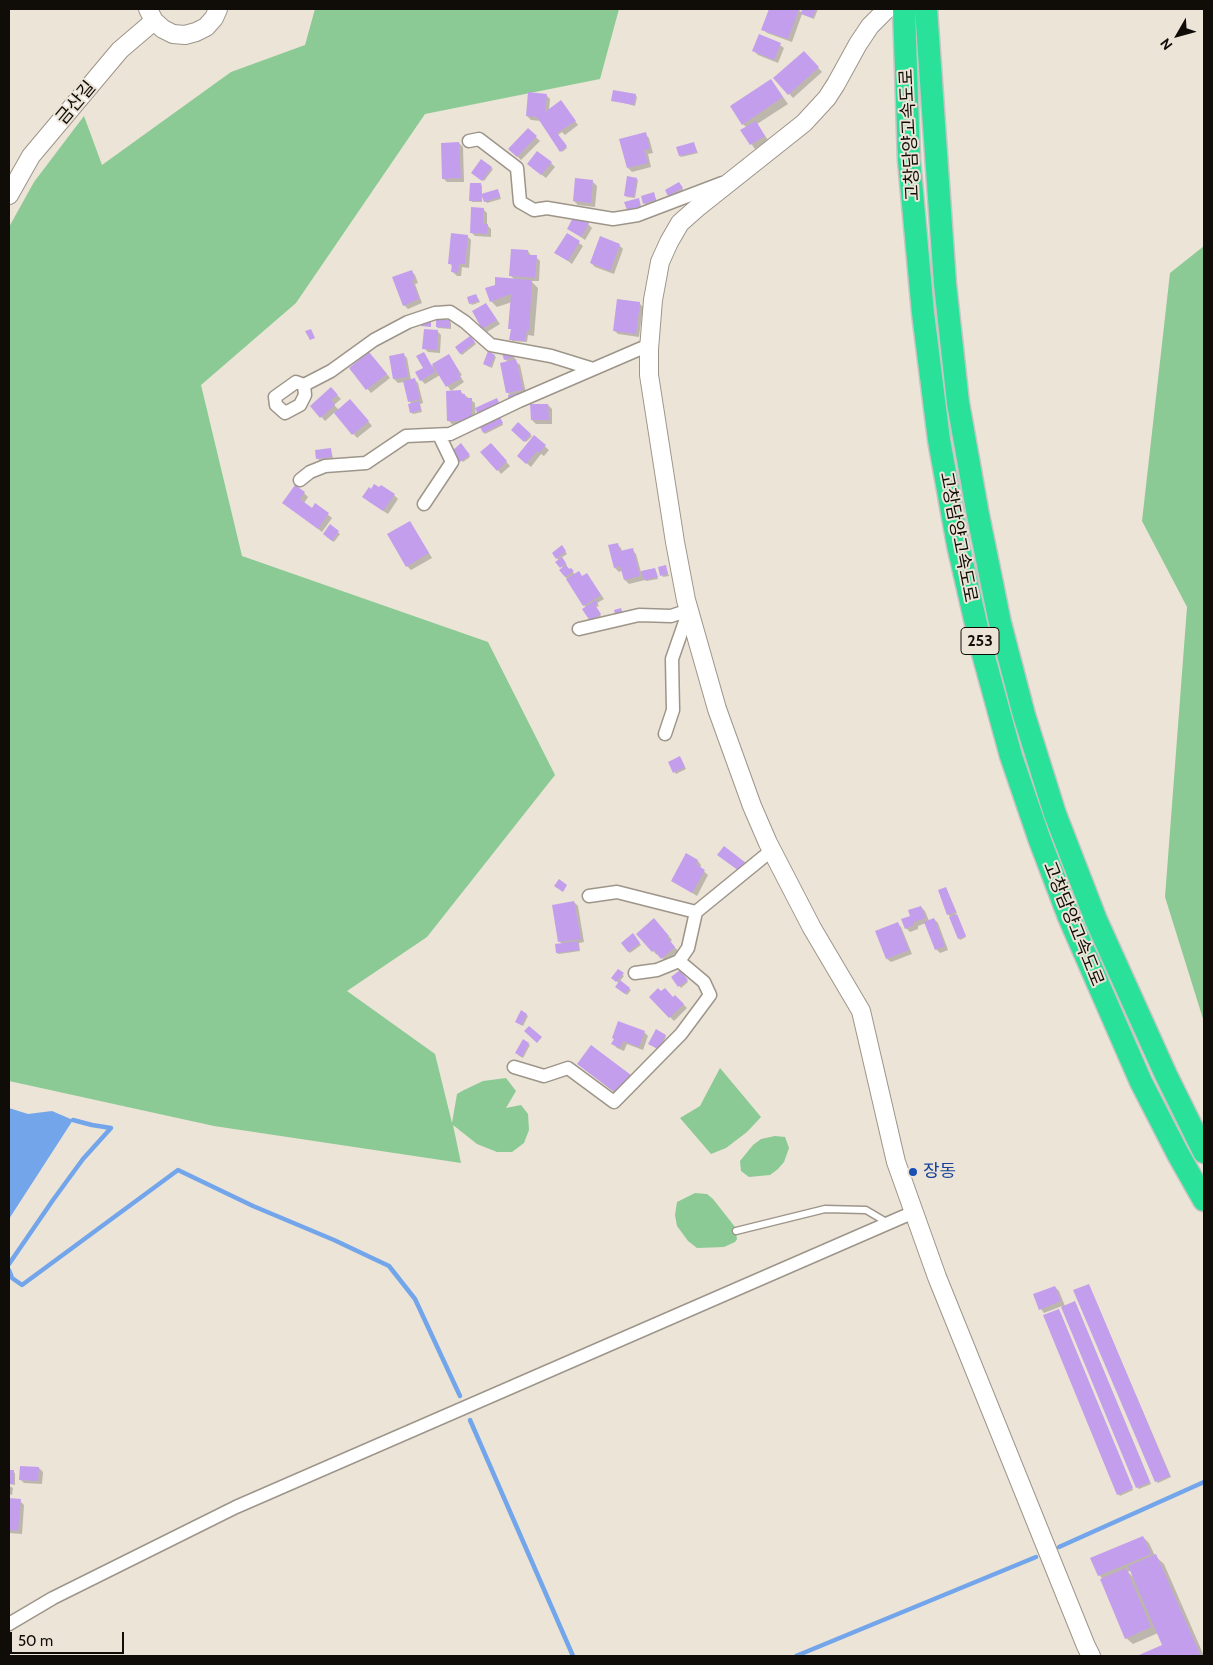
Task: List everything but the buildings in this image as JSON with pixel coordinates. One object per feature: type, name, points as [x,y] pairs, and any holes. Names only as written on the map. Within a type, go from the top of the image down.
[{"type":"highway","name":"고창담양고속도로","points":[[926,9],[945,284],[958,403],[1000,623],[1024,715],[1053,805],[1096,920],[1158,1059],[1204,1152]]},
{"type":"highway","name":"고창담양고속도로","points":[[889,10],[905,43],[909,160],[939,440],[958,545],[982,650],[1011,756],[1069,917],[1141,1082],[1204,1200]]},
{"type":"street","points":[[151,15],[163,29],[173,34],[185,35],[206,27],[214,18],[218,9]]},
{"type":"street","points":[[889,10],[858,44],[827,98],[804,123],[680,223],[668,242],[660,262],[653,300],[649,375],[675,542],[689,610],[717,709],[752,806],[772,850],[812,928],[861,1011],[896,1162],[947,1302],[1082,1638],[1091,1656]]},
{"type":"street","name":"금산길","points":[[9,195],[31,156],[151,15]]},
{"type":"street","points":[[469,141],[479,139],[517,168],[520,202],[534,210],[547,208],[613,219],[638,215],[734,179]]},
{"type":"street","points":[[304,385],[331,371],[374,340],[408,322],[434,313],[450,312],[492,345],[551,356],[593,369]]},
{"type":"street","points":[[300,480],[310,472],[325,466],[366,463],[406,436],[450,434],[519,401],[650,345]]},
{"type":"street","points":[[424,504],[452,462],[439,435]]},
{"type":"street","points":[[579,629],[639,615],[671,616],[689,610]]},
{"type":"street","points":[[664,734],[673,710],[672,659],[689,610]]},
{"type":"street","points":[[635,973],[658,970],[679,961],[688,948],[696,912],[772,850]]},
{"type":"street","points":[[590,896],[618,892],[696,912]]},
{"type":"street","points":[[514,1066],[544,1076],[568,1068],[614,1102],[681,1034],[710,995],[704,982],[679,961]]},
{"type":"street","points":[[9,1624],[53,1598],[236,1507],[914,1212]]},
{"type":"lane","points":[[736,1231],[825,1209],[866,1210],[889,1223]]},
{"type":"green space","points":[[315,9],[619,9],[600,79],[425,114],[296,303],[201,385],[242,556],[488,642],[555,775],[427,937],[347,991],[435,1054],[452,1123],[457,1094],[462,1091],[483,1081],[506,1078],[516,1091],[506,1108],[521,1105],[528,1114],[529,1130],[524,1143],[512,1152],[497,1152],[477,1144],[453,1125],[461,1163],[214,1126],[9,1081],[9,227],[34,182],[84,116],[102,165],[231,72],[305,45]]},
{"type":"green space","points":[[1204,246],[1204,1022],[1165,897],[1187,607],[1142,521],[1170,273]]},
{"type":"green space","points":[[720,1068],[761,1117],[747,1132],[726,1148],[711,1154],[680,1118],[700,1106]]},
{"type":"green space","points":[[775,1136],[785,1137],[789,1148],[784,1162],[778,1169],[770,1175],[749,1177],[741,1171],[740,1161],[753,1145],[761,1139]]},
{"type":"green space","points":[[695,1193],[707,1194],[713,1199],[735,1227],[737,1239],[735,1242],[724,1247],[697,1248],[688,1241],[677,1226],[675,1215],[677,1202]]},
{"type":"water","points":[[9,1108],[28,1114],[52,1111],[73,1120],[9,1219]]},
{"type":"waterway","points":[[9,1264],[83,1159],[111,1128],[73,1120]]},
{"type":"waterway","points":[[9,1270],[12,1278],[22,1285],[178,1170],[253,1206],[334,1240],[389,1266],[415,1299],[460,1396]]},
{"type":"waterway","points":[[470,1420],[573,1656]]},
{"type":"waterway","points":[[1059,1547],[1204,1482]]},
{"type":"waterway","points":[[796,1656],[1036,1557]]},
{"type":"place","name":"장동","points":[[913,1172]]}]
